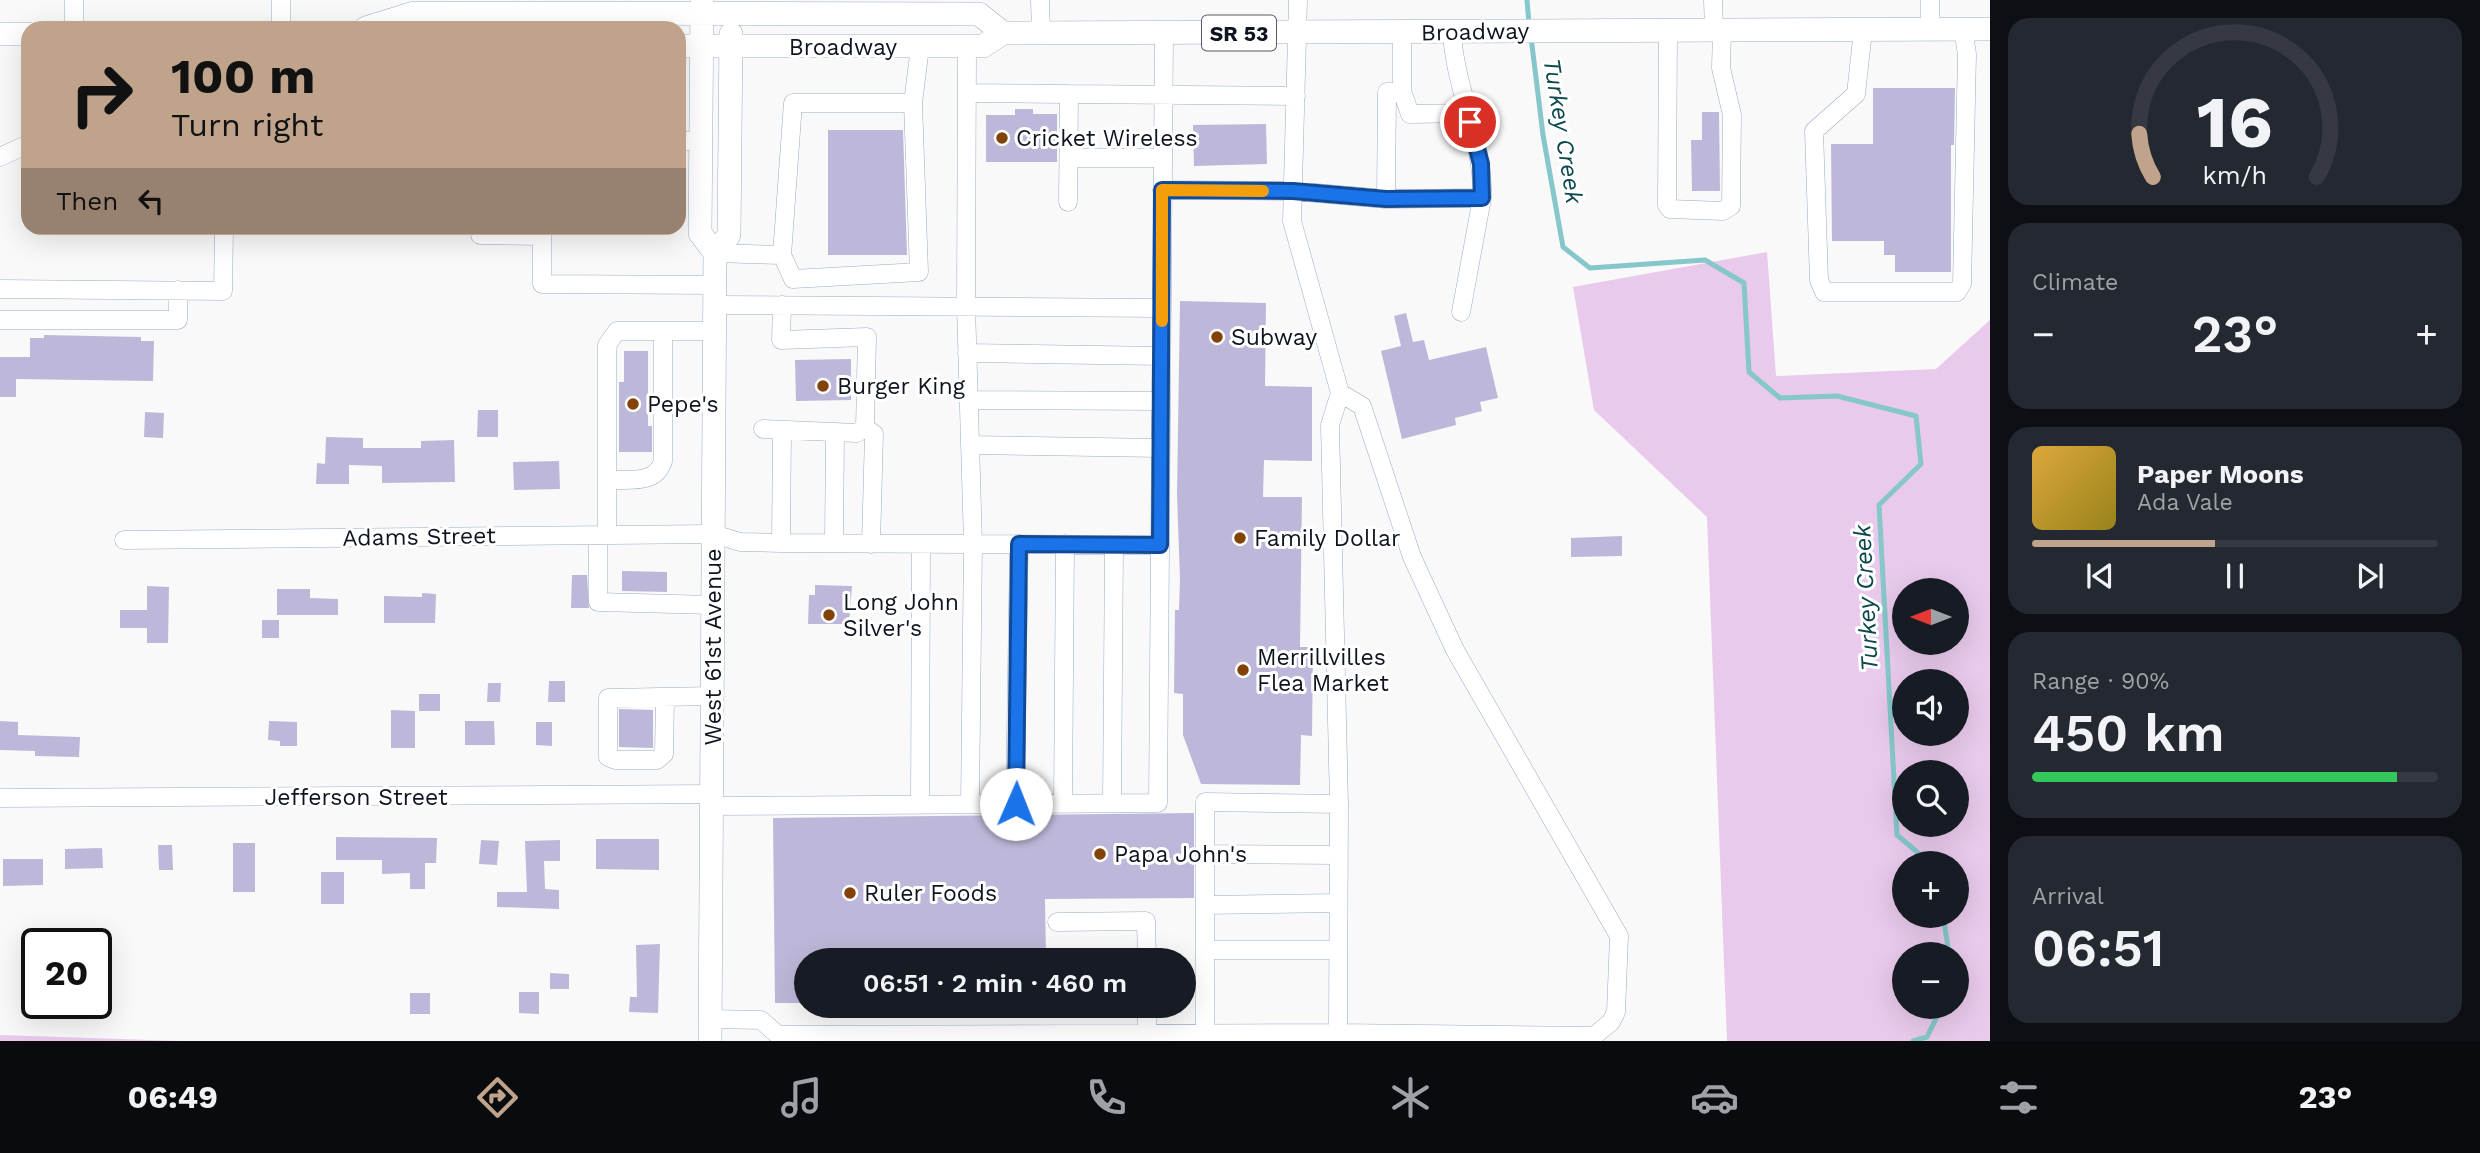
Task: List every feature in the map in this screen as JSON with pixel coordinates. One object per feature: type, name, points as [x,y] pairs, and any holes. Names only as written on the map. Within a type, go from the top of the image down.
[{"type":"main road","name":"Broadway","points":[[388,21],[414,13],[487,7],[822,7],[979,14],[1003,33]]},
{"type":"main road","name":"West 61st Avenue","points":[[702,7],[702,46],[690,141],[700,233],[715,253],[710,1030]]},
{"type":"main road","name":"West 61st Avenue","points":[[715,253],[729,235],[731,7]]},
{"type":"main road","name":"Broadway","points":[[686,46],[983,46],[1003,33],[1990,29]]},
{"type":"main road","points":[[0,34],[21,34]]},
{"type":"street","points":[[74,0],[74,21]]},
{"type":"street","points":[[281,0],[281,21]]},
{"type":"street","points":[[1040,0],[1041,33]]},
{"type":"street","points":[[1298,0],[1292,221],[1340,393],[1331,425],[1339,804],[1338,1033]]},
{"type":"street","points":[[1668,30],[1666,200],[1670,209],[1723,211],[1731,206],[1732,115],[1721,68],[1713,0]]},
{"type":"street","points":[[1930,0],[1930,29]]},
{"type":"street","points":[[1863,30],[1856,94],[1814,131],[1819,280],[1824,292],[1957,292],[1962,284],[1968,54],[1963,29]]},
{"type":"street","points":[[1160,545],[1164,33]]},
{"type":"street","points":[[1402,33],[1402,91],[1410,114],[1468,113]]},
{"type":"street","points":[[1452,33],[1455,64],[1481,164],[1482,198],[1461,312]]},
{"type":"street","points":[[968,46],[965,306],[972,544],[970,804]]},
{"type":"street","points":[[913,103],[793,103],[782,255],[793,279],[919,272],[913,103],[919,47]]},
{"type":"street","points":[[1386,199],[1387,92],[1402,91]]},
{"type":"street","points":[[967,93],[1296,96]]},
{"type":"street","points":[[1068,202],[1069,94]]},
{"type":"street","points":[[0,157],[21,147]]},
{"type":"street","points":[[1069,158],[1163,158]]},
{"type":"street","points":[[1162,190],[1293,191],[1386,199],[1482,198]]},
{"type":"street","points":[[0,289],[223,291],[224,235]]},
{"type":"street","points":[[542,235],[542,284],[715,295],[782,305],[1162,308]]},
{"type":"street","points":[[715,253],[782,255]]},
{"type":"street","points":[[0,320],[178,320],[178,290]]},
{"type":"street","points":[[782,305],[781,340],[866,337]]},
{"type":"street","points":[[865,428],[866,337],[872,306]]},
{"type":"street","points":[[713,606],[598,602],[607,480],[607,345],[617,331],[715,331]]},
{"type":"street","points":[[607,480],[651,478],[660,471],[663,461],[663,331]]},
{"type":"street","points":[[967,353],[1161,356]]},
{"type":"street","points":[[710,1030],[761,1020],[778,1035],[1338,1033],[1594,1036],[1611,1022],[1616,1012],[1619,936],[1455,650],[1412,557],[1362,406],[1340,393]]},
{"type":"street","points":[[968,400],[1161,401]]},
{"type":"street","points":[[763,429],[857,433],[865,428]]},
{"type":"street","points":[[865,428],[874,434],[871,544]]},
{"type":"street","points":[[781,543],[782,430]]},
{"type":"street","points":[[834,543],[835,432]]},
{"type":"street","points":[[970,445],[1161,447]]},
{"type":"street","name":"Adams Street","points":[[124,540],[714,534],[740,542],[1160,545]]},
{"type":"street","points":[[919,804],[921,544]]},
{"type":"street","points":[[1016,804],[1019,544]]},
{"type":"street","points":[[1063,804],[1065,544]]},
{"type":"street","points":[[1112,803],[1114,545]]},
{"type":"street","name":"Jefferson Street","points":[[0,798],[1158,803],[1160,545]]},
{"type":"street","points":[[664,697],[664,754],[657,760],[615,760],[608,757],[608,698],[713,696]]},
{"type":"street","points":[[1205,1034],[1205,802],[1339,804]]},
{"type":"street","points":[[1205,855],[1338,855]]},
{"type":"street","points":[[1205,905],[1338,903]]},
{"type":"street","points":[[1057,922],[1146,921],[1147,948]]},
{"type":"street","points":[[1205,950],[1338,950]]},
{"type":"street","points":[[1147,1018],[1147,1034]]},
{"type":"shaded area","points":[[1767,252],[1776,376],[1936,369],[1990,320],[1990,1041],[1727,1041],[1707,517],[1594,410],[1573,287]]},
{"type":"shaded area","points":[[0,1035],[180,1041],[0,1041]]},
{"type":"building","points":[[1873,88],[1955,88],[1954,145],[1951,145],[1951,272],[1895,272],[1895,255],[1884,255],[1884,241],[1832,241],[1831,144],[1873,144]]},
{"type":"building","points":[[1015,109],[1033,109],[1033,114],[1057,114],[1057,162],[986,162],[986,115],[1015,115]]},
{"type":"building","points":[[1702,112],[1719,112],[1720,191],[1692,191],[1691,140],[1702,140]]},
{"type":"building","points":[[1266,124],[1267,164],[1194,166],[1193,125]]},
{"type":"building","points":[[828,130],[903,130],[907,255],[828,255]]},
{"type":"building","points":[[1180,301],[1266,303],[1265,386],[1312,387],[1312,461],[1264,460],[1263,497],[1302,497],[1300,647],[1313,647],[1312,736],[1301,735],[1300,785],[1201,784],[1183,735],[1183,694],[1174,693],[1175,610],[1179,610],[1180,579],[1177,495]]},
{"type":"building","points":[[1406,313],[1413,342],[1424,340],[1429,360],[1486,347],[1498,398],[1480,402],[1482,411],[1455,418],[1456,425],[1402,439],[1381,351],[1401,346],[1394,316]]},
{"type":"building","points":[[44,335],[141,337],[141,341],[154,341],[153,381],[16,379],[16,397],[0,397],[0,357],[30,357],[30,338],[44,338]]},
{"type":"building","name":"Pepe's","points":[[624,351],[648,351],[648,426],[652,426],[652,452],[619,452],[619,382],[624,382]]},
{"type":"building","name":"Burger King","points":[[851,359],[851,400],[796,401],[795,360]]},
{"type":"building","points":[[478,410],[498,410],[498,437],[477,437]]},
{"type":"building","points":[[145,412],[164,413],[163,438],[144,437]]},
{"type":"building","points":[[326,437],[363,438],[363,448],[421,448],[421,441],[454,440],[455,482],[382,483],[382,466],[349,465],[349,484],[316,484],[317,463],[325,464]]},
{"type":"building","points":[[559,461],[560,489],[514,490],[513,462]]},
{"type":"building","points":[[1622,536],[1622,556],[1571,557],[1571,538]]},
{"type":"building","points":[[622,571],[667,572],[667,592],[622,591]]},
{"type":"building","points":[[572,575],[587,575],[589,608],[571,608]]},
{"type":"building","name":"Long John Silver's","points":[[815,585],[852,586],[849,624],[808,624],[809,595],[815,595]]},
{"type":"building","points":[[147,586],[169,587],[168,643],[147,643],[147,628],[120,628],[120,610],[147,610]]},
{"type":"building","points":[[277,589],[310,589],[310,598],[338,599],[338,615],[277,615]]},
{"type":"building","points":[[422,593],[436,594],[435,623],[384,623],[384,596],[422,597]]},
{"type":"building","points":[[262,620],[279,620],[279,638],[262,638]]},
{"type":"building","points":[[549,681],[565,681],[565,702],[548,702]]},
{"type":"building","points":[[488,683],[501,683],[500,702],[487,702]]},
{"type":"building","points":[[419,694],[440,694],[440,711],[419,711]]},
{"type":"building","points":[[619,709],[653,710],[653,748],[619,747]]},
{"type":"building","points":[[391,710],[415,711],[415,748],[391,748]]},
{"type":"building","points":[[0,721],[18,722],[18,735],[80,737],[79,757],[35,756],[35,751],[0,750]]},
{"type":"building","points":[[269,721],[297,722],[297,746],[280,746],[280,741],[268,740]]},
{"type":"building","points":[[465,721],[494,721],[495,745],[465,745]]},
{"type":"building","points":[[536,722],[552,722],[552,746],[536,745]]},
{"type":"building","points":[[1194,813],[1194,898],[1045,899],[1046,948],[794,948],[794,1003],[775,1003],[773,818]]},
{"type":"building","points":[[336,837],[437,838],[436,863],[425,863],[425,889],[410,889],[410,873],[382,874],[382,860],[336,860]]},
{"type":"building","points":[[596,839],[659,839],[659,870],[596,869]]},
{"type":"building","points":[[481,840],[499,841],[497,865],[479,864]]},
{"type":"building","points":[[560,840],[560,861],[544,861],[545,889],[559,890],[559,909],[497,907],[497,892],[527,892],[525,841]]},
{"type":"building","points":[[233,843],[255,843],[255,892],[233,892]]},
{"type":"building","points":[[158,845],[172,845],[173,870],[159,870]]},
{"type":"building","points":[[102,848],[103,868],[65,869],[65,849]]},
{"type":"building","points":[[3,859],[43,859],[43,885],[3,886]]},
{"type":"building","points":[[321,872],[344,872],[344,904],[321,904]]},
{"type":"building","points":[[660,944],[658,1013],[629,1012],[630,997],[637,997],[636,945]]},
{"type":"building","points":[[550,973],[569,974],[569,989],[550,989]]},
{"type":"building","points":[[519,992],[539,992],[539,1014],[519,1013]]},
{"type":"building","points":[[410,993],[430,993],[430,1014],[410,1014]]},
{"type":"waterway","name":"Turkey Creek","points":[[1527,0],[1529,24]]},
{"type":"waterway","name":"Turkey Creek","points":[[1531,37],[1543,135],[1563,247],[1590,268],[1705,260],[1744,283],[1749,372],[1780,398],[1837,396],[1916,416],[1921,464],[1879,505],[1897,835],[1916,851]]},
{"type":"waterway","name":"Turkey Creek","points":[[1945,928],[1947,942]]},
{"type":"waterway","name":"Turkey Creek","points":[[1913,1041],[1927,1037],[1936,1019]]},
{"type":"slow traffic","points":[[1162,321],[1162,190],[1263,191]]},
{"type":"place","name":"Cricket Wireless","points":[[1002,138]]},
{"type":"place","name":"Subway","points":[[1217,337]]},
{"type":"place","name":"Burger King","points":[[823,386]]},
{"type":"place","name":"Pepe's","points":[[633,404]]},
{"type":"place","name":"Family Dollar","points":[[1240,538]]},
{"type":"place","name":"Long John Silver's","points":[[829,615]]},
{"type":"place","name":"Merrillvilles Flea Market","points":[[1243,670]]},
{"type":"place","name":"Papa John's","points":[[1100,854]]},
{"type":"place","name":"Ruler Foods","points":[[850,893]]},
{"type":"route","points":[[1016,804],[1019,544],[1160,545],[1162,190],[1293,191],[1386,199],[1482,198],[1481,164],[1470,122]]}]
